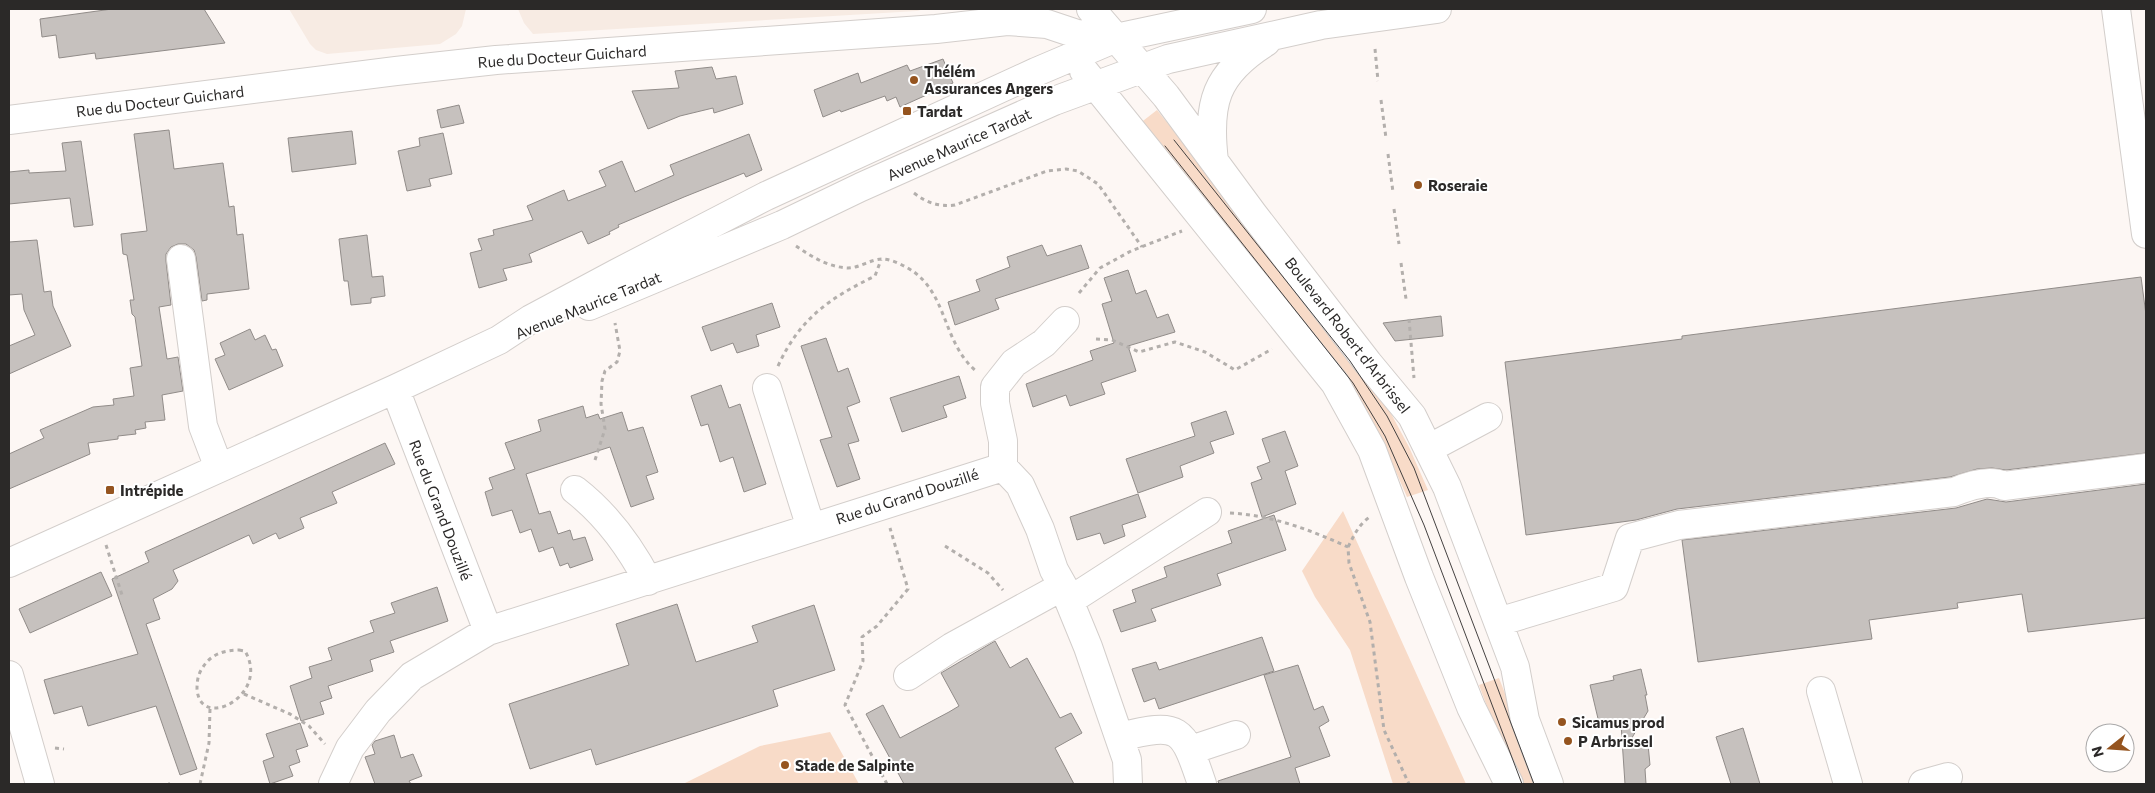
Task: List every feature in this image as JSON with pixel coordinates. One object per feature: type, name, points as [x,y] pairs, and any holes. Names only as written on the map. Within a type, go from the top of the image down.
[{"type":"street","points":[[936,29],[959,9]]},
{"type":"street","name":"Boulevard Robert d'Arbrissel","points":[[1091,9],[1166,96],[1214,162],[1368,363],[1412,416],[1456,511],[1515,667],[1525,720],[1549,784]]},
{"type":"street","name":"Avenue Maurice Tardat","points":[[9,563],[395,389],[499,340],[534,329],[782,225],[1054,101],[1116,38],[1252,9]]},
{"type":"street","name":"Avenue Maurice Tardat","points":[[499,340],[531,319],[766,196],[1083,70],[1142,69],[1168,59],[1203,50],[1321,25],[1437,9]]},
{"type":"street","points":[[2116,9],[2146,234]]},
{"type":"street","points":[[1041,16],[1329,376],[1348,404],[1372,450],[1419,577],[1471,707],[1509,784]]},
{"type":"street","name":"Rue du Docteur Guichard","points":[[9,120],[496,60],[936,29],[1041,16],[1077,34],[1116,38]]},
{"type":"street","points":[[1214,162],[1212,126],[1215,100],[1220,86],[1238,62],[1276,36]]},
{"type":"street","points":[[181,259],[203,426],[219,468]]},
{"type":"street","points":[[1065,321],[1044,343],[1014,363],[995,387],[994,403],[1003,441],[1003,467],[1020,485],[1040,529],[1054,570],[1066,593],[1120,737],[1127,760],[1128,784]]},
{"type":"street","points":[[768,388],[811,528]]},
{"type":"street","name":"Rue du Grand Douzillé","points":[[395,389],[488,631]]},
{"type":"street","points":[[1428,449],[1488,417]]},
{"type":"street","name":"Rue du Grand Douzillé","points":[[332,784],[350,748],[378,711],[412,676],[488,631],[1003,467]]},
{"type":"street","points":[[1498,622],[1614,588],[1630,538],[1679,525],[1954,492],[1967,486],[1997,483],[2004,486],[2146,468]]},
{"type":"street","points":[[575,490],[590,501],[613,528],[636,560],[648,581]]},
{"type":"street","points":[[908,676],[952,647],[1021,609],[1066,593],[1207,512]]},
{"type":"street","points":[[9,675],[40,784]]},
{"type":"street","points":[[1821,691],[1848,784]]},
{"type":"street","points":[[1120,737],[1150,730],[1165,729],[1179,734],[1191,750],[1202,784]]},
{"type":"street","points":[[1191,750],[1236,736]]},
{"type":"path","points":[[1374,49],[1378,81]]},
{"type":"path","points":[[1381,100],[1386,138]]},
{"type":"path","points":[[1388,154],[1393,192]]},
{"type":"path","points":[[914,193],[931,204],[955,205],[1047,171],[1066,169],[1078,172],[1098,184],[1142,247]]},
{"type":"path","points":[[1394,209],[1399,244]]},
{"type":"path","points":[[1079,292],[1100,268],[1142,247],[1182,231]]},
{"type":"path","points":[[792,244],[810,256],[830,265],[850,268],[881,259],[897,263],[914,272],[926,283],[937,300],[957,349],[968,364],[980,375]]},
{"type":"path","points":[[783,354],[805,322],[820,307],[842,292],[875,276],[881,259]]},
{"type":"path","points":[[1402,263],[1406,299]]},
{"type":"path","points":[[1409,319],[1415,388]]},
{"type":"path","points":[[595,460],[605,429],[601,404],[602,381],[605,371],[617,362],[620,351],[614,322]]},
{"type":"path","points":[[1096,339],[1112,340],[1140,352],[1175,342],[1205,352],[1235,370],[1272,349]]},
{"type":"path","points":[[1246,514],[1314,531],[1348,547]]},
{"type":"path","points":[[1371,516],[1362,522],[1356,530],[1348,547],[1349,563],[1370,622],[1384,730],[1409,784]]},
{"type":"path","points":[[887,784],[844,705],[862,661],[862,638],[877,626],[908,589],[890,526]]},
{"type":"path","points":[[105,542],[123,598]]},
{"type":"path","points":[[945,546],[988,573],[1021,609]]},
{"type":"path","points":[[231,650],[245,651],[250,659],[251,671],[244,694],[220,708],[210,708],[203,705],[198,695],[199,673],[204,664],[218,654],[231,650]]},
{"type":"path","points":[[244,694],[290,714],[309,726],[328,747]]},
{"type":"path","points":[[200,784],[209,743],[210,708]]},
{"type":"shaded area","points":[[289,9],[466,9],[462,26],[456,34],[440,44],[327,54],[316,50],[310,44]]},
{"type":"shaded area","points":[[518,9],[925,9],[533,34],[524,23]]},
{"type":"shaded area","points":[[1157,110],[1331,327],[1388,408],[1409,447],[1428,490],[1407,497],[1386,449],[1139,124]]},
{"type":"shaded area","points":[[1343,511],[1466,784],[1393,784],[1350,650],[1315,597],[1302,571]]},
{"type":"shaded area","points":[[1499,678],[1540,784],[1516,784],[1479,685]]},
{"type":"shaded area","name":"Stade de Salpinte","points":[[830,732],[859,784],[683,784],[760,746]]},
{"type":"building","points":[[112,9],[204,9],[225,43],[96,59],[95,53],[59,58],[56,35],[42,37],[40,19]]},
{"type":"building","points":[[943,59],[953,83],[900,107],[896,97],[887,101],[885,96],[823,117],[814,90],[858,73],[861,83],[907,65],[910,71]]},
{"type":"building","points":[[712,67],[716,79],[736,76],[743,104],[714,113],[713,108],[680,116],[648,129],[632,91],[679,88],[675,71]]},
{"type":"building","points":[[459,105],[464,123],[441,128],[437,110]]},
{"type":"building","points":[[169,130],[174,169],[223,163],[229,207],[234,206],[237,235],[243,234],[249,289],[207,294],[207,300],[202,301],[194,250],[186,244],[178,244],[171,247],[166,254],[166,261],[171,305],[159,307],[167,359],[178,357],[183,391],[162,395],[165,420],[145,422],[146,428],[135,430],[136,434],[118,436],[118,439],[88,443],[90,454],[9,489],[9,454],[44,438],[40,430],[93,407],[114,405],[113,399],[134,396],[130,368],[142,366],[135,317],[132,314],[130,300],[134,300],[127,255],[123,254],[121,234],[147,231],[134,134]]},
{"type":"building","points":[[352,131],[356,164],[292,172],[288,138]]},
{"type":"building","points":[[443,133],[452,174],[429,179],[431,186],[407,191],[398,151],[420,146],[419,138]]},
{"type":"building","points":[[749,134],[762,170],[746,177],[744,173],[618,225],[619,227],[609,232],[610,234],[588,244],[582,231],[529,254],[532,262],[503,269],[507,280],[479,288],[470,253],[482,250],[478,239],[494,235],[493,230],[533,220],[527,206],[564,190],[568,201],[606,186],[599,171],[622,161],[635,192],[674,175],[670,165]]},
{"type":"building","points":[[81,141],[93,225],[74,227],[70,198],[9,204],[9,172],[29,170],[29,173],[66,171],[62,143]]},
{"type":"building","points":[[367,235],[372,277],[383,276],[385,296],[371,298],[371,303],[351,305],[348,281],[344,281],[339,239]]},
{"type":"building","points":[[37,240],[44,292],[51,291],[53,306],[71,346],[9,374],[9,346],[35,335],[24,310],[22,294],[9,295],[9,242]]},
{"type":"building","points":[[1042,245],[1047,256],[1081,245],[1089,268],[995,299],[999,309],[955,325],[948,302],[980,291],[976,280],[1010,267],[1007,257]]},
{"type":"building","points":[[1128,270],[1136,294],[1146,290],[1157,318],[1168,314],[1175,332],[1128,346],[1136,371],[1101,383],[1105,394],[1070,406],[1066,395],[1033,407],[1026,384],[1093,360],[1090,351],[1114,343],[1102,304],[1112,301],[1104,278]]},
{"type":"building","points":[[2141,277],[2146,315],[2146,453],[2006,470],[1992,468],[1977,469],[1950,477],[1677,509],[1636,520],[1526,535],[1505,362],[1682,339],[1682,336]]},
{"type":"building","points":[[772,303],[780,327],[756,335],[759,346],[737,353],[733,343],[711,351],[702,327]]},
{"type":"building","points":[[1441,316],[1443,336],[1395,341],[1383,323]]},
{"type":"building","points":[[250,329],[255,340],[265,335],[272,350],[276,349],[283,366],[229,390],[215,359],[225,355],[220,343]]},
{"type":"building","points":[[826,338],[838,372],[848,368],[860,402],[847,407],[859,441],[848,444],[860,479],[837,487],[820,440],[832,437],[801,346]]},
{"type":"building","points":[[959,376],[966,398],[943,406],[947,417],[902,432],[890,398]]},
{"type":"building","points":[[721,385],[729,408],[740,404],[766,484],[744,492],[733,457],[720,462],[708,424],[701,426],[691,396]]},
{"type":"building","points":[[583,406],[586,418],[598,414],[600,419],[622,412],[628,431],[643,427],[658,472],[646,476],[654,499],[631,507],[610,447],[526,474],[539,514],[550,511],[558,534],[570,530],[573,540],[585,537],[593,560],[570,568],[568,563],[560,566],[553,547],[539,552],[531,529],[520,533],[512,510],[492,516],[485,492],[493,489],[489,478],[515,469],[505,443],[541,431],[538,420]]},
{"type":"building","points":[[1226,411],[1234,434],[1210,442],[1214,453],[1180,466],[1183,477],[1138,493],[1126,459],[1195,436],[1191,423]]},
{"type":"building","points":[[1285,431],[1298,466],[1285,471],[1296,504],[1262,517],[1251,483],[1262,479],[1257,467],[1270,462],[1262,439]]},
{"type":"building","points":[[385,443],[395,464],[332,492],[337,503],[300,518],[304,528],[279,539],[276,533],[253,544],[249,535],[173,570],[178,581],[172,589],[153,599],[160,619],[146,624],[197,769],[180,775],[156,706],[88,726],[82,706],[54,714],[44,680],[138,654],[112,579],[149,562],[145,552]]},
{"type":"building","points":[[2146,484],[2146,618],[2028,632],[2022,594],[1957,603],[1958,608],[1869,620],[1872,639],[1698,662],[1682,540],[1956,508],[1987,499],[2006,502]]},
{"type":"building","points":[[1138,494],[1146,517],[1122,525],[1125,536],[1104,544],[1100,533],[1077,540],[1070,517]]},
{"type":"building","points":[[1274,515],[1286,550],[1217,574],[1221,585],[1151,609],[1156,621],[1121,632],[1113,610],[1136,602],[1132,590],[1167,577],[1164,567],[1232,543],[1228,531]]},
{"type":"building","points":[[101,572],[112,596],[30,633],[19,609]]},
{"type":"building","points":[[437,587],[448,621],[390,641],[394,652],[370,660],[373,671],[328,686],[332,698],[320,702],[324,714],[301,721],[290,686],[312,678],[309,667],[332,660],[328,648],[374,632],[370,621],[395,613],[391,603]]},
{"type":"building","points":[[677,604],[696,662],[758,642],[752,626],[814,605],[835,670],[773,690],[778,706],[596,765],[591,749],[530,769],[509,704],[629,665],[616,624]]},
{"type":"building","points":[[1262,637],[1274,671],[1159,709],[1155,698],[1144,702],[1132,669],[1156,662],[1159,670]]},
{"type":"building","points":[[995,641],[1010,668],[1027,658],[1060,718],[1071,713],[1082,733],[1055,748],[1074,784],[904,784],[866,714],[883,705],[900,738],[949,712],[959,706],[941,673]]},
{"type":"building","points":[[1298,665],[1314,710],[1323,706],[1329,721],[1319,727],[1330,756],[1295,768],[1300,784],[1219,784],[1218,781],[1291,757],[1264,675]]},
{"type":"building","points":[[1641,669],[1647,695],[1645,695],[1648,711],[1627,746],[1648,744],[1650,765],[1645,769],[1646,784],[1625,784],[1621,724],[1600,727],[1590,685],[1614,680],[1613,676]]},
{"type":"building","points":[[300,723],[308,746],[296,750],[300,762],[289,766],[293,776],[270,784],[263,761],[274,757],[266,734]]},
{"type":"building","points":[[1743,728],[1760,784],[1731,784],[1716,737]]},
{"type":"building","points":[[394,735],[401,758],[413,754],[422,776],[409,781],[411,784],[375,784],[365,757],[375,754],[372,745],[375,741]]},
{"type":"tram line","points":[[1174,140],[1350,361],[1387,416],[1414,468],[1534,784]]},
{"type":"tram line","points":[[1165,146],[1353,383],[1385,436],[1424,525],[1522,784]]},
{"type":"place","name":"Thélém Assurances Angers","points":[[914,80]]},
{"type":"place","name":"Tardat","points":[[907,111]]},
{"type":"place","name":"Roseraie","points":[[1418,185]]},
{"type":"place","name":"Intrépide","points":[[110,490]]},
{"type":"place","name":"Sicamus prod","points":[[1562,722]]},
{"type":"place","name":"P Arbrissel","points":[[1568,741]]},
{"type":"place","name":"Stade de Salpinte","points":[[785,765]]}]
